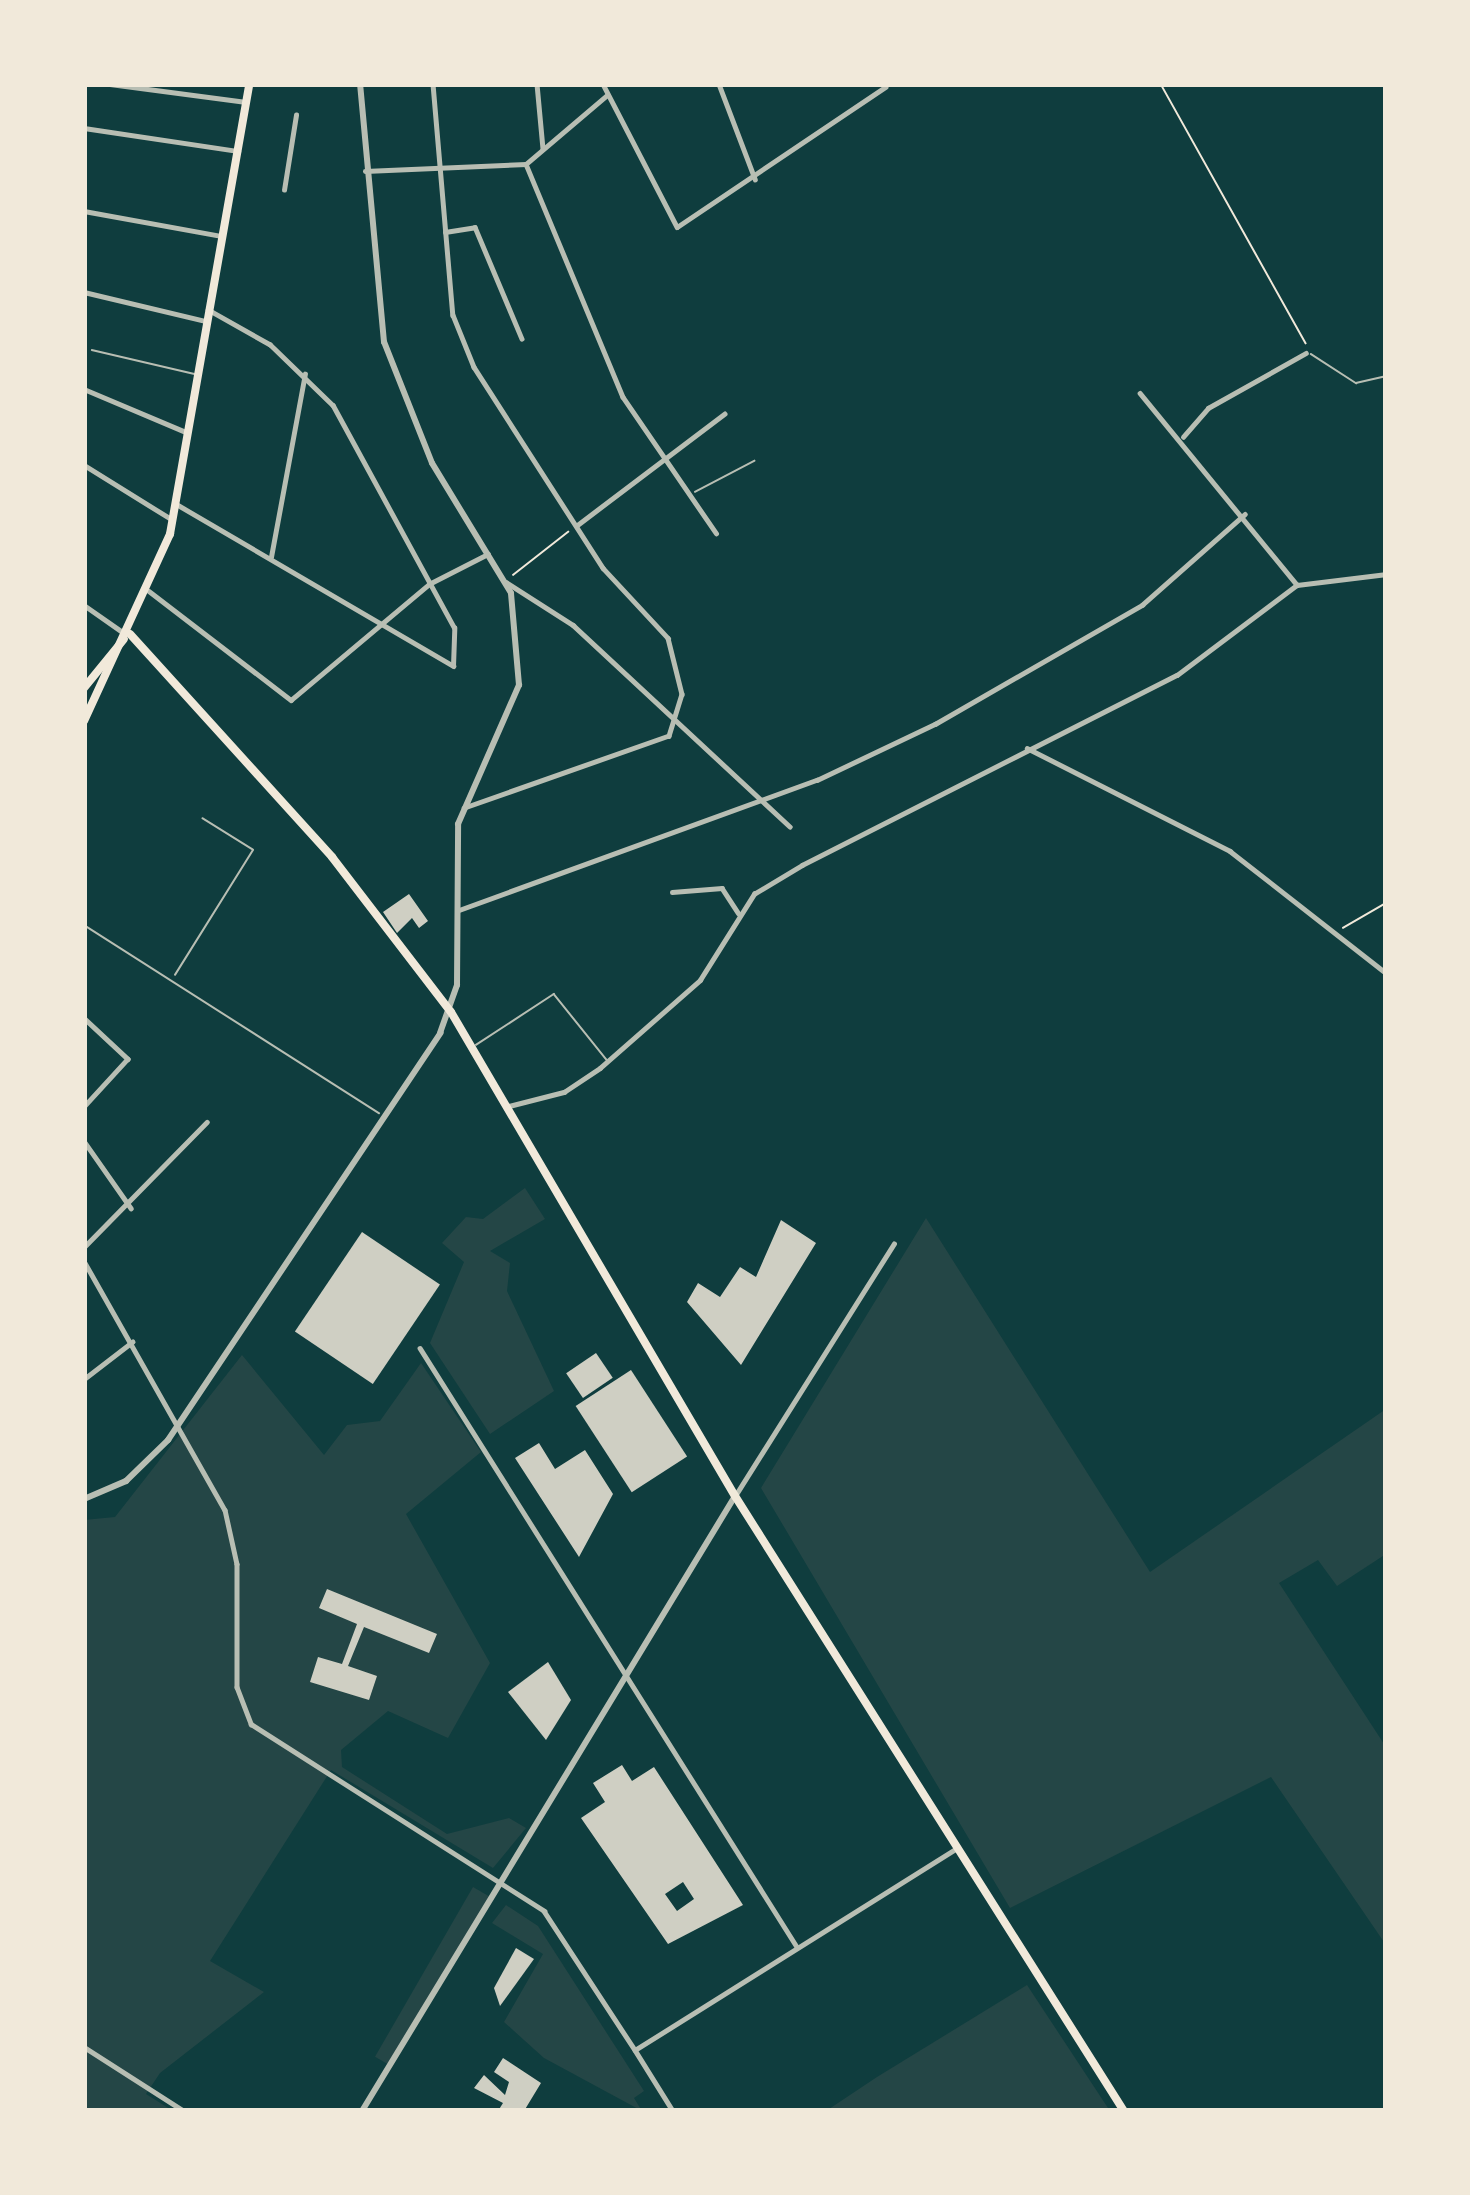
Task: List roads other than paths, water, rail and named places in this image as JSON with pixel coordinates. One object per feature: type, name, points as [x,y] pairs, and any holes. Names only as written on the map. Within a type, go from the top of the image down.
[{"type":"main road","points":[[84,722],[149,591],[173,520],[249,84]]},
{"type":"main road","points":[[84,688],[130,634]]},
{"type":"main road","points":[[130,634],[332,856],[451,1012],[735,1496],[1124,2111]]},
{"type":"street","points":[[110,84],[246,102]]},
{"type":"street","points":[[84,1499],[139,1471],[181,1422],[451,1012],[464,808],[519,685],[520,620],[507,582],[432,463],[390,362],[365,171],[360,84]]},
{"type":"street","points":[[433,84],[453,315],[473,368],[576,526],[674,649],[679,718],[658,742],[464,808]]},
{"type":"street","points":[[537,84],[543,149]]},
{"type":"street","points":[[603,84],[676,227],[755,179],[885,87]]},
{"type":"street","points":[[719,84],[755,179]]},
{"type":"street","points":[[365,171],[526,164],[607,96]]},
{"type":"street","points":[[284,190],[296,115]]},
{"type":"street","points":[[84,128],[238,151]]},
{"type":"street","points":[[526,164],[659,463],[716,533]]},
{"type":"street","points":[[84,211],[222,236]]},
{"type":"street","points":[[445,232],[475,227],[521,340]]},
{"type":"street","points":[[84,292],[207,315],[305,374],[456,635],[447,670],[176,504]]},
{"type":"street","points":[[1184,437],[1208,407],[1306,353]]},
{"type":"street","points":[[270,559],[305,374]]},
{"type":"street","points":[[84,389],[188,433]]},
{"type":"street","points":[[1140,393],[1184,437],[1297,585]]},
{"type":"street","points":[[576,526],[724,414]]},
{"type":"street","points":[[84,465],[173,520]]},
{"type":"street","points":[[454,912],[763,799],[1058,658],[1142,605],[1245,514]]},
{"type":"street","points":[[149,591],[291,700],[429,584],[489,553]]},
{"type":"street","points":[[509,1106],[564,1093],[608,1061],[700,980],[738,913],[802,865],[1024,747],[1178,675],[1297,585],[1386,574]]},
{"type":"street","points":[[507,582],[679,718],[790,827]]},
{"type":"street","points":[[84,605],[130,634]]},
{"type":"street","points":[[1024,747],[1230,851],[1386,973]]},
{"type":"street","points":[[672,892],[722,888],[738,913]]},
{"type":"street","points":[[84,1018],[128,1058],[84,1107]]},
{"type":"street","points":[[84,1247],[131,1208],[207,1123]]},
{"type":"street","points":[[84,1141],[131,1208]]},
{"type":"street","points":[[362,2111],[625,1674],[894,1244]]},
{"type":"street","points":[[84,1261],[181,1422],[232,1535],[237,1687],[251,1724],[550,1917],[673,2111]]},
{"type":"street","points":[[84,1286],[94,1277]]},
{"type":"street","points":[[84,1378],[133,1341]]},
{"type":"street","points":[[421,1348],[798,1948]]},
{"type":"street","points":[[635,2050],[958,1847]]},
{"type":"street","points":[[84,2047],[184,2111]]},
{"type":"lane","points":[[92,350],[198,375]]},
{"type":"lane","points":[[1306,353],[1356,383],[1386,376]]},
{"type":"lane","points":[[686,496],[754,460]]},
{"type":"lane","points":[[174,977],[253,850],[203,819]]},
{"type":"lane","points":[[84,925],[174,977],[385,1117]]},
{"type":"lane","points":[[473,1047],[550,994],[608,1061]]}]
